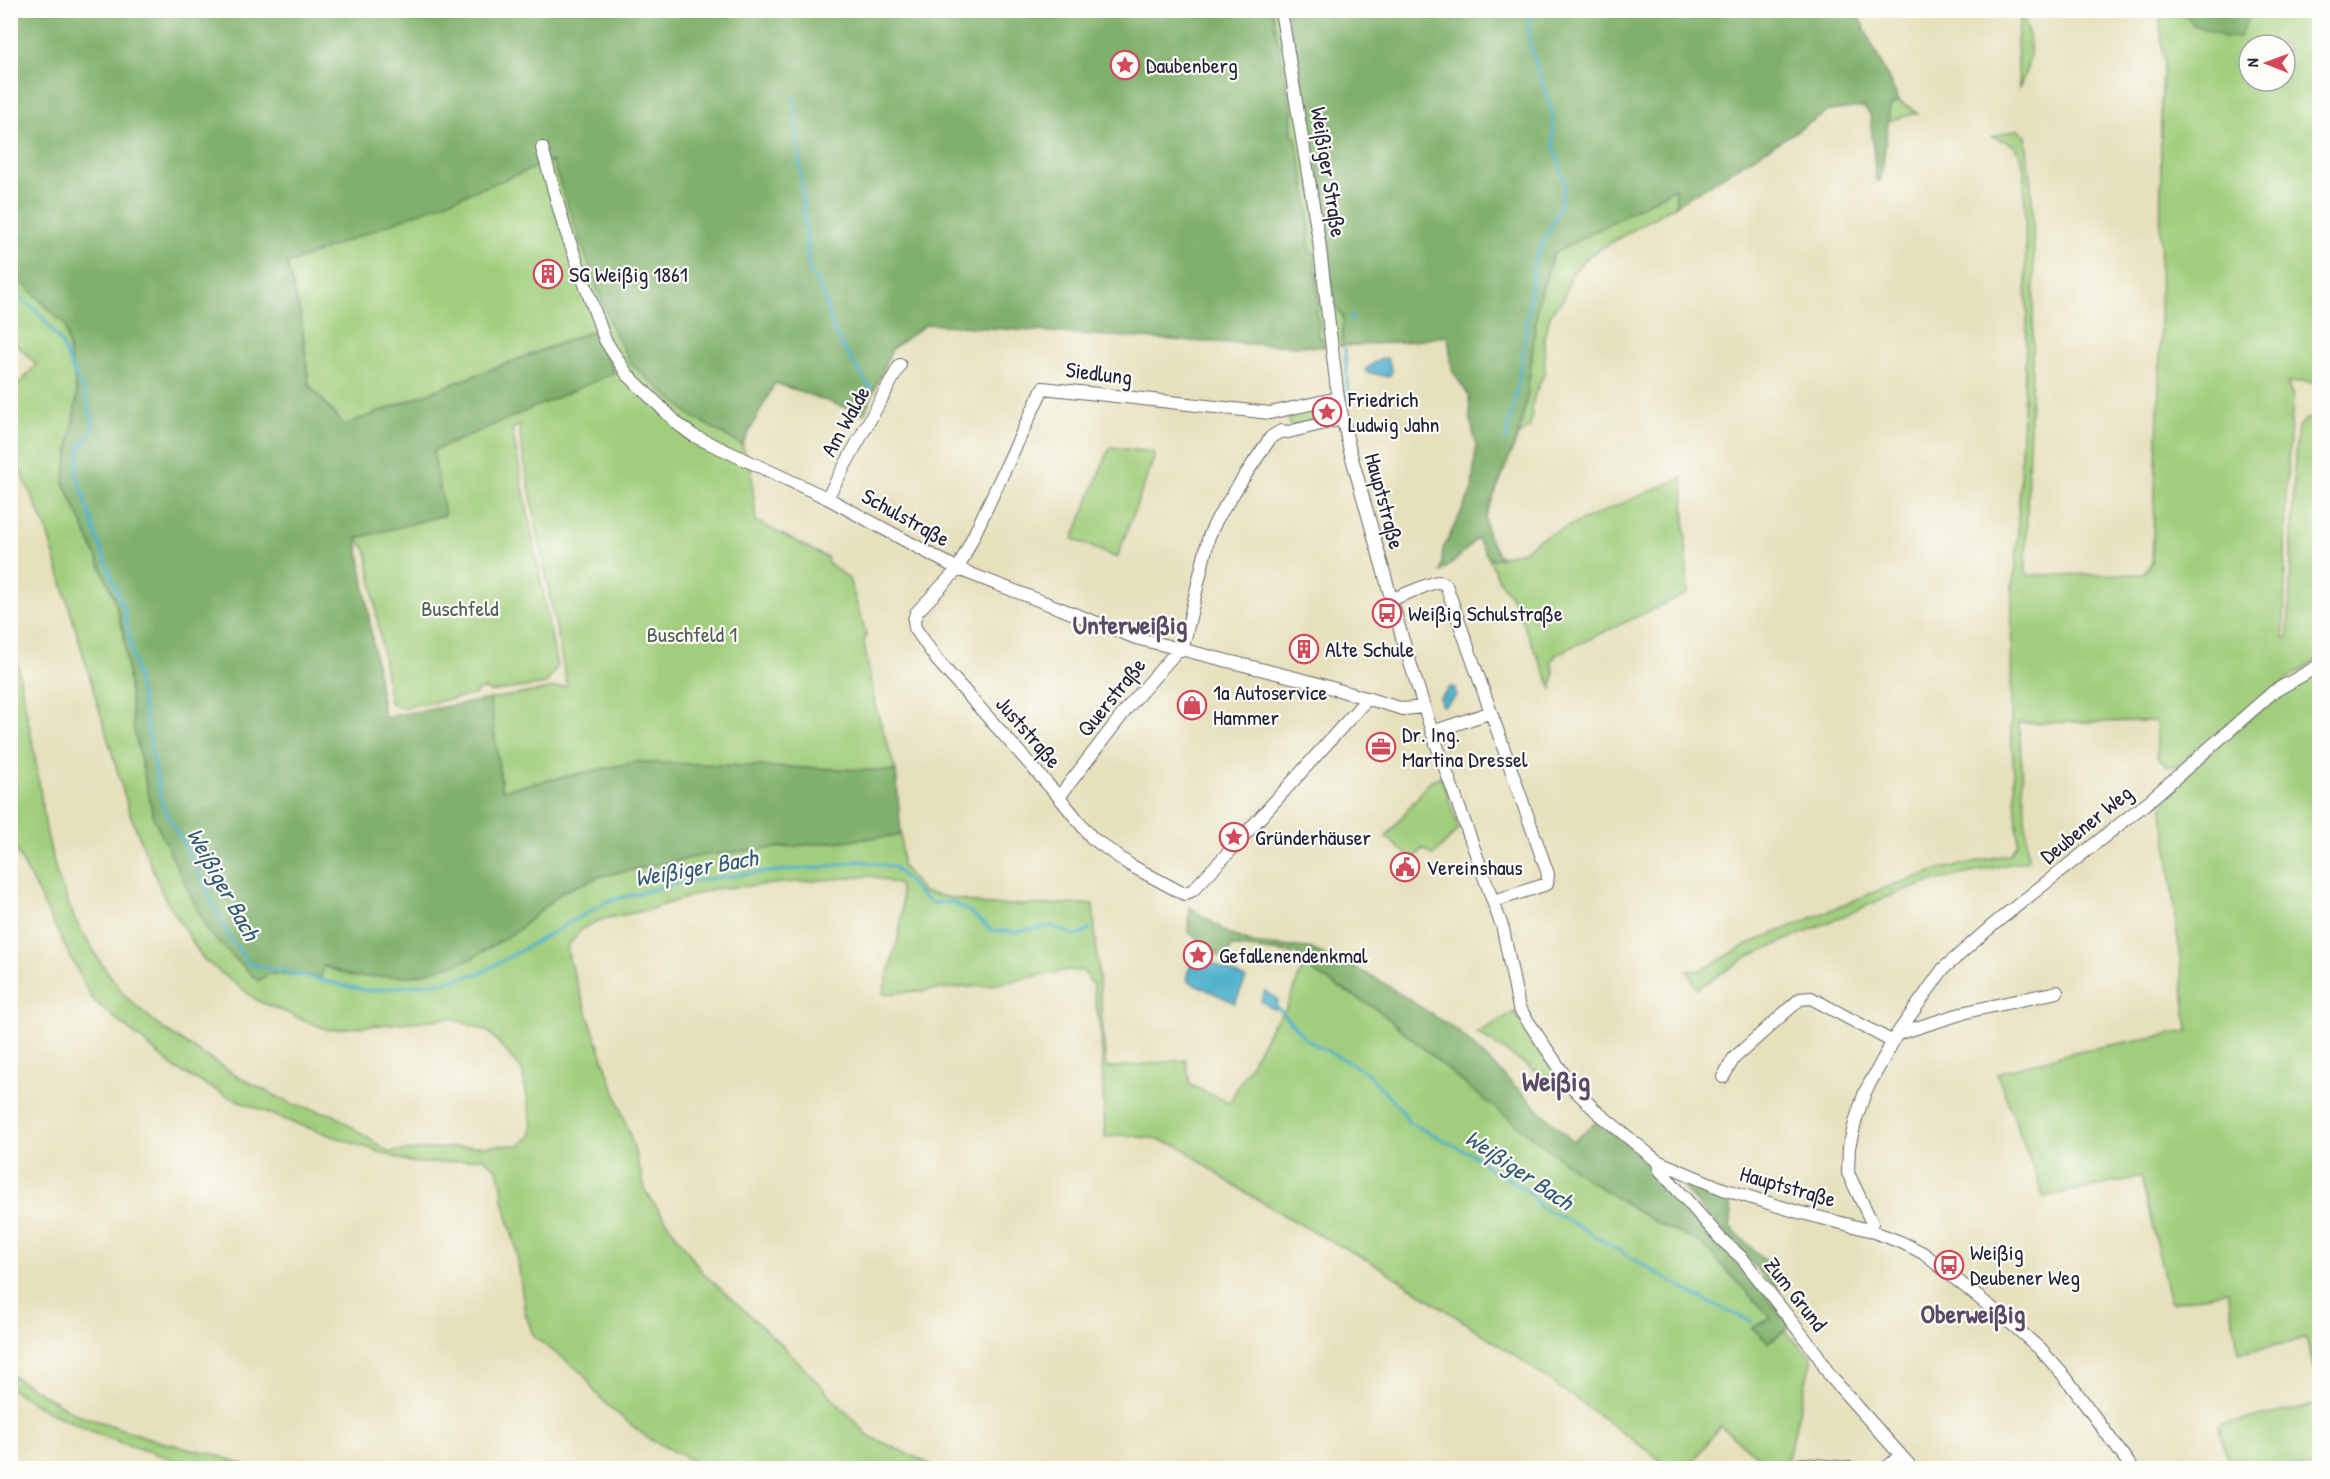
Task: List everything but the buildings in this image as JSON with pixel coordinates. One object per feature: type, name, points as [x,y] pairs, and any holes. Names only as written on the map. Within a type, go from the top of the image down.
[{"type":"street","name":"Weißiger Straße","points":[[1281,10],[1307,156],[1331,341]]},
{"type":"street","name":"Schulstraße","points":[[542,148],[564,225],[605,340],[627,374],[679,424],[694,435],[827,498],[958,569],[1136,638],[1308,681],[1403,709],[1424,707]]},
{"type":"street","name":"Hauptstraße","points":[[1331,341],[1342,419],[1390,600],[1432,732],[1503,928],[1519,1008],[1573,1088],[1596,1111],[1657,1161],[1723,1189],[1798,1212],[1869,1230],[1903,1243],[1923,1254],[2013,1325],[2066,1378],[2132,1468]]},
{"type":"street","name":"Am Walde","points":[[827,498],[900,365]]},
{"type":"street","name":"Siedlung","points":[[958,569],[1043,388],[1277,413],[1338,398]]},
{"type":"street","points":[[1277,413],[1281,431],[1288,432],[1342,419]]},
{"type":"street","name":"Querstraße","points":[[1059,797],[1129,706],[1184,643],[1204,552],[1215,523],[1271,437],[1281,431]]},
{"type":"street","name":"Juststraße","points":[[958,569],[916,613],[914,620],[915,628],[937,660],[1059,797],[1092,838],[1104,848],[1184,894],[1192,890],[1230,851],[1368,698]]},
{"type":"street","points":[[1390,600],[1412,593],[1433,582],[1446,585],[1549,878],[1547,884],[1494,901]]},
{"type":"street","name":"Deubener Weg","points":[[1869,1230],[1872,1223],[1848,1173],[1849,1147],[1865,1092],[1895,1038],[1943,969],[1994,924],[2149,801],[2273,692],[2319,664]]},
{"type":"street","points":[[1432,732],[1489,712]]},
{"type":"street","points":[[1723,1077],[1734,1058],[1800,999],[1811,998],[1895,1038],[1970,1011],[2057,992]]},
{"type":"street","name":"Zum Grund","points":[[1657,1161],[1660,1170],[1721,1239],[1742,1258],[1817,1354],[1830,1376],[1912,1468]]},
{"type":"street","points":[[1886,1468],[1900,1456]]},
{"type":"street","points":[[1775,1468],[1804,1464],[1849,1468]]},
{"type":"green space","points":[[2021,10],[2028,31],[2030,50],[2027,68],[2019,88],[2017,41]]},
{"type":"green space","points":[[10,11],[1272,11],[1292,113],[1291,129],[1296,138],[1306,193],[1309,248],[1314,253],[1319,308],[1316,313],[1319,323],[1317,334],[1322,339],[1323,347],[1186,341],[927,324],[892,349],[864,414],[775,383],[742,445],[693,417],[632,365],[611,326],[552,161],[287,264],[301,316],[309,385],[344,425],[593,331],[614,373],[433,451],[445,515],[357,538],[384,717],[490,699],[502,790],[635,762],[896,771],[901,835],[706,855],[601,876],[562,892],[517,931],[471,959],[414,976],[354,977],[324,966],[321,977],[268,974],[258,981],[208,932],[154,819],[133,725],[124,635],[114,597],[64,482],[77,396],[65,325],[11,271]]},
{"type":"green space","points":[[1272,11],[1287,11],[1315,149],[1331,255],[1329,262],[1334,303],[1343,317],[1342,346],[1323,347],[1322,339],[1317,334],[1319,323],[1316,313],[1319,308],[1314,253],[1309,248],[1309,218],[1305,188],[1293,134],[1292,113]]},
{"type":"green space","points":[[1287,11],[1856,11],[1899,101],[1890,106],[1881,181],[1876,181],[1870,114],[1863,107],[1829,111],[1676,205],[1675,188],[1553,254],[1538,303],[1527,397],[1518,436],[1485,518],[1488,536],[1500,558],[1489,559],[1477,538],[1441,572],[1443,549],[1472,490],[1476,445],[1470,417],[1469,396],[1452,370],[1448,335],[1415,341],[1342,346],[1343,317],[1334,303],[1329,262],[1331,254],[1315,149]]},
{"type":"green space","points":[[2159,11],[2181,11],[2194,25],[2249,16],[2248,11],[2319,11],[2319,384],[2303,381],[2287,383],[2293,396],[2286,491],[2284,638],[2288,638],[2298,427],[2306,419],[2318,418],[2320,420],[2319,659],[2264,696],[2179,766],[2167,766],[2157,757],[2156,721],[2019,723],[2028,860],[1931,882],[1892,895],[1747,957],[1697,989],[1687,970],[1704,969],[1746,945],[1889,886],[1942,869],[2010,854],[2018,843],[2011,726],[2012,585],[2016,567],[2027,324],[2024,171],[2021,156],[2016,147],[1992,137],[2018,129],[2026,136],[2032,201],[2034,310],[2026,571],[2029,575],[2143,574],[2152,562],[2160,365],[2161,102],[2164,63]]},
{"type":"green space","points":[[2181,11],[2248,11],[2250,16],[2241,33],[2237,33],[2237,37],[2225,37],[2194,25]]},
{"type":"green space","points":[[1899,101],[1918,113],[1888,121],[1890,106]]},
{"type":"green space","points":[[552,160],[611,326],[632,365],[693,417],[742,445],[751,469],[756,521],[828,558],[827,562],[849,579],[866,634],[864,643],[875,705],[896,771],[635,762],[502,790],[490,699],[567,686],[520,438],[520,425],[512,429],[557,667],[546,684],[489,692],[486,689],[479,690],[474,695],[400,708],[390,702],[367,551],[357,538],[445,515],[432,451],[614,373],[592,331],[344,425],[309,385],[301,316],[287,264]]},
{"type":"green space","points":[[1675,188],[1676,205],[1588,256],[1571,275],[1564,298],[1551,313],[1544,337],[1545,372],[1534,396],[1530,427],[1518,436],[1527,397],[1538,303],[1553,254]]},
{"type":"green space","points":[[11,271],[65,325],[77,396],[64,483],[114,597],[124,636],[133,725],[154,819],[268,974],[289,973],[323,966],[354,977],[517,931],[562,892],[601,876],[706,855],[901,835],[902,866],[923,892],[986,905],[1093,904],[1106,1068],[1186,1060],[1190,1085],[1229,1103],[1272,1025],[1286,1009],[1303,966],[1378,1010],[1472,1090],[1660,1225],[1701,1243],[1772,1318],[1752,1328],[1768,1342],[1785,1332],[1812,1357],[1788,1458],[1770,1466],[1720,1426],[1688,1468],[1667,1468],[1659,1459],[1513,1354],[1380,1267],[1292,1220],[1233,1185],[1179,1146],[1151,1138],[1121,1135],[1105,1138],[1101,1036],[1093,985],[1083,971],[1068,970],[991,985],[883,994],[901,924],[902,896],[899,885],[872,876],[712,889],[648,910],[603,919],[583,928],[567,947],[570,964],[631,1138],[646,1192],[702,1272],[780,1343],[869,1436],[938,1468],[707,1468],[649,1439],[609,1407],[594,1391],[584,1374],[534,1337],[525,1313],[516,1248],[497,1169],[483,1158],[437,1163],[409,1162],[288,1121],[227,1096],[176,1069],[92,999],[11,840],[10,628],[33,745],[47,835],[57,875],[75,920],[99,960],[125,996],[163,1029],[240,1078],[290,1103],[334,1115],[389,1152],[519,1145],[532,1135],[522,1070],[489,1032],[451,1018],[328,1030],[258,1001],[203,959],[163,895],[130,814],[45,525],[11,454],[11,394],[36,364],[11,339]]},
{"type":"green space","points":[[1330,406],[1332,415],[1330,417],[1292,426],[1288,423],[1288,415]]},
{"type":"green space","points":[[1110,447],[1153,452],[1155,455],[1117,558],[1073,539]]},
{"type":"green space","points":[[1683,477],[1688,593],[1557,654],[1551,662],[1554,671],[1552,689],[1511,597],[1500,582],[1489,559],[1524,551],[1537,540]]},
{"type":"green space","points":[[2319,671],[2319,1386],[2306,1339],[2239,1353],[2228,1291],[2170,1303],[2141,1177],[2044,1197],[1997,1073],[2078,1051],[2188,1031],[2163,809],[2166,798],[2218,745],[2279,698]]},
{"type":"green space","points":[[1441,776],[1459,829],[1433,856],[1423,848],[1413,860],[1386,837],[1431,780]]},
{"type":"green space","points":[[1190,907],[1230,934],[1256,944],[1309,948],[1374,977],[1459,1032],[1573,1142],[1598,1120],[1649,1164],[1717,1242],[1744,1267],[1791,1326],[1768,1342],[1752,1328],[1771,1318],[1701,1243],[1660,1225],[1589,1181],[1472,1090],[1378,1010],[1303,966],[1297,954],[1232,946],[1225,960],[1188,932]]},
{"type":"green space","points":[[1514,1012],[1539,1051],[1567,1087],[1565,1090],[1477,1033]]},
{"type":"green space","points":[[1684,1185],[1702,1187],[1727,1197],[1732,1213],[1729,1227],[1784,1278],[1774,1288],[1682,1187]]},
{"type":"green space","points":[[11,1375],[74,1413],[161,1442],[214,1454],[253,1468],[199,1468],[107,1438],[44,1410],[11,1389]]},
{"type":"green space","points":[[2319,1404],[2319,1468],[2230,1468],[2218,1425]]},
{"type":"water","points":[[1387,358],[1392,369],[1391,374],[1387,377],[1365,370],[1379,359]]},
{"type":"water","points":[[1450,687],[1455,688],[1456,696],[1444,706],[1441,705],[1440,698]]},
{"type":"water","points":[[1195,955],[1246,979],[1235,1003],[1188,981],[1187,974]]},
{"type":"water","points":[[1265,991],[1278,999],[1276,1008],[1273,1009],[1261,1001]]},
{"type":"waterway","points":[[1506,440],[1523,357],[1534,262],[1559,209],[1565,182],[1554,146],[1552,112],[1530,46],[1528,10]]},
{"type":"waterway","points":[[794,97],[809,269],[824,297],[833,328],[871,389]]},
{"type":"waterway","name":"Weißiger Bach","points":[[10,291],[37,311],[61,342],[83,389],[93,421],[92,432],[79,450],[77,474],[96,535],[124,610],[162,804],[197,869],[231,940],[250,964],[368,991],[448,981],[481,973],[608,901],[679,883],[754,873],[826,867],[860,861],[894,867],[924,898],[933,903],[952,902],[970,912],[991,930],[1014,932],[1052,926],[1077,936],[1090,929]]},
{"type":"waterway","points":[[1351,320],[1352,316]]},
{"type":"waterway","points":[[1345,349],[1349,406]]},
{"type":"waterway","name":"Weißiger Bach","points":[[1275,1005],[1307,1040],[1366,1072],[1403,1112],[1408,1122],[1473,1155],[1490,1169],[1528,1191],[1540,1207],[1564,1218],[1696,1296],[1752,1322]]},
{"type":"place","name":"Daubenberg","points":[[1125,65]]},
{"type":"place","name":"SG Weißig 1861","points":[[548,274]]},
{"type":"place","name":"Friedrich Ludwig Jahn","points":[[1327,412]]},
{"type":"place","name":"Weißig Schulstraße","points":[[1387,613]]},
{"type":"place","name":"Alte Schule","points":[[1304,649]]},
{"type":"place","name":"1a Autoservice Hammer","points":[[1192,705]]},
{"type":"place","name":"Dr. Ing. Martina Dressel","points":[[1381,747]]},
{"type":"place","name":"Gründerhäuser","points":[[1234,837]]},
{"type":"place","name":"Vereinshaus","points":[[1405,867]]},
{"type":"place","name":"Gefallenendenkmal","points":[[1198,955]]},
{"type":"place","name":"Weißig Deubener Weg","points":[[1949,1265]]},
{"type":"district","name":"Unterweißig","points":[[1130,625]]},
{"type":"district","name":"Weißig","points":[[1556,1081]]},
{"type":"district","name":"Oberweißig","points":[[1973,1314]]},
{"type":"park label","name":"Buschfeld","points":[[460,608]]},
{"type":"park label","name":"Buschfeld 1","points":[[692,634]]}]
